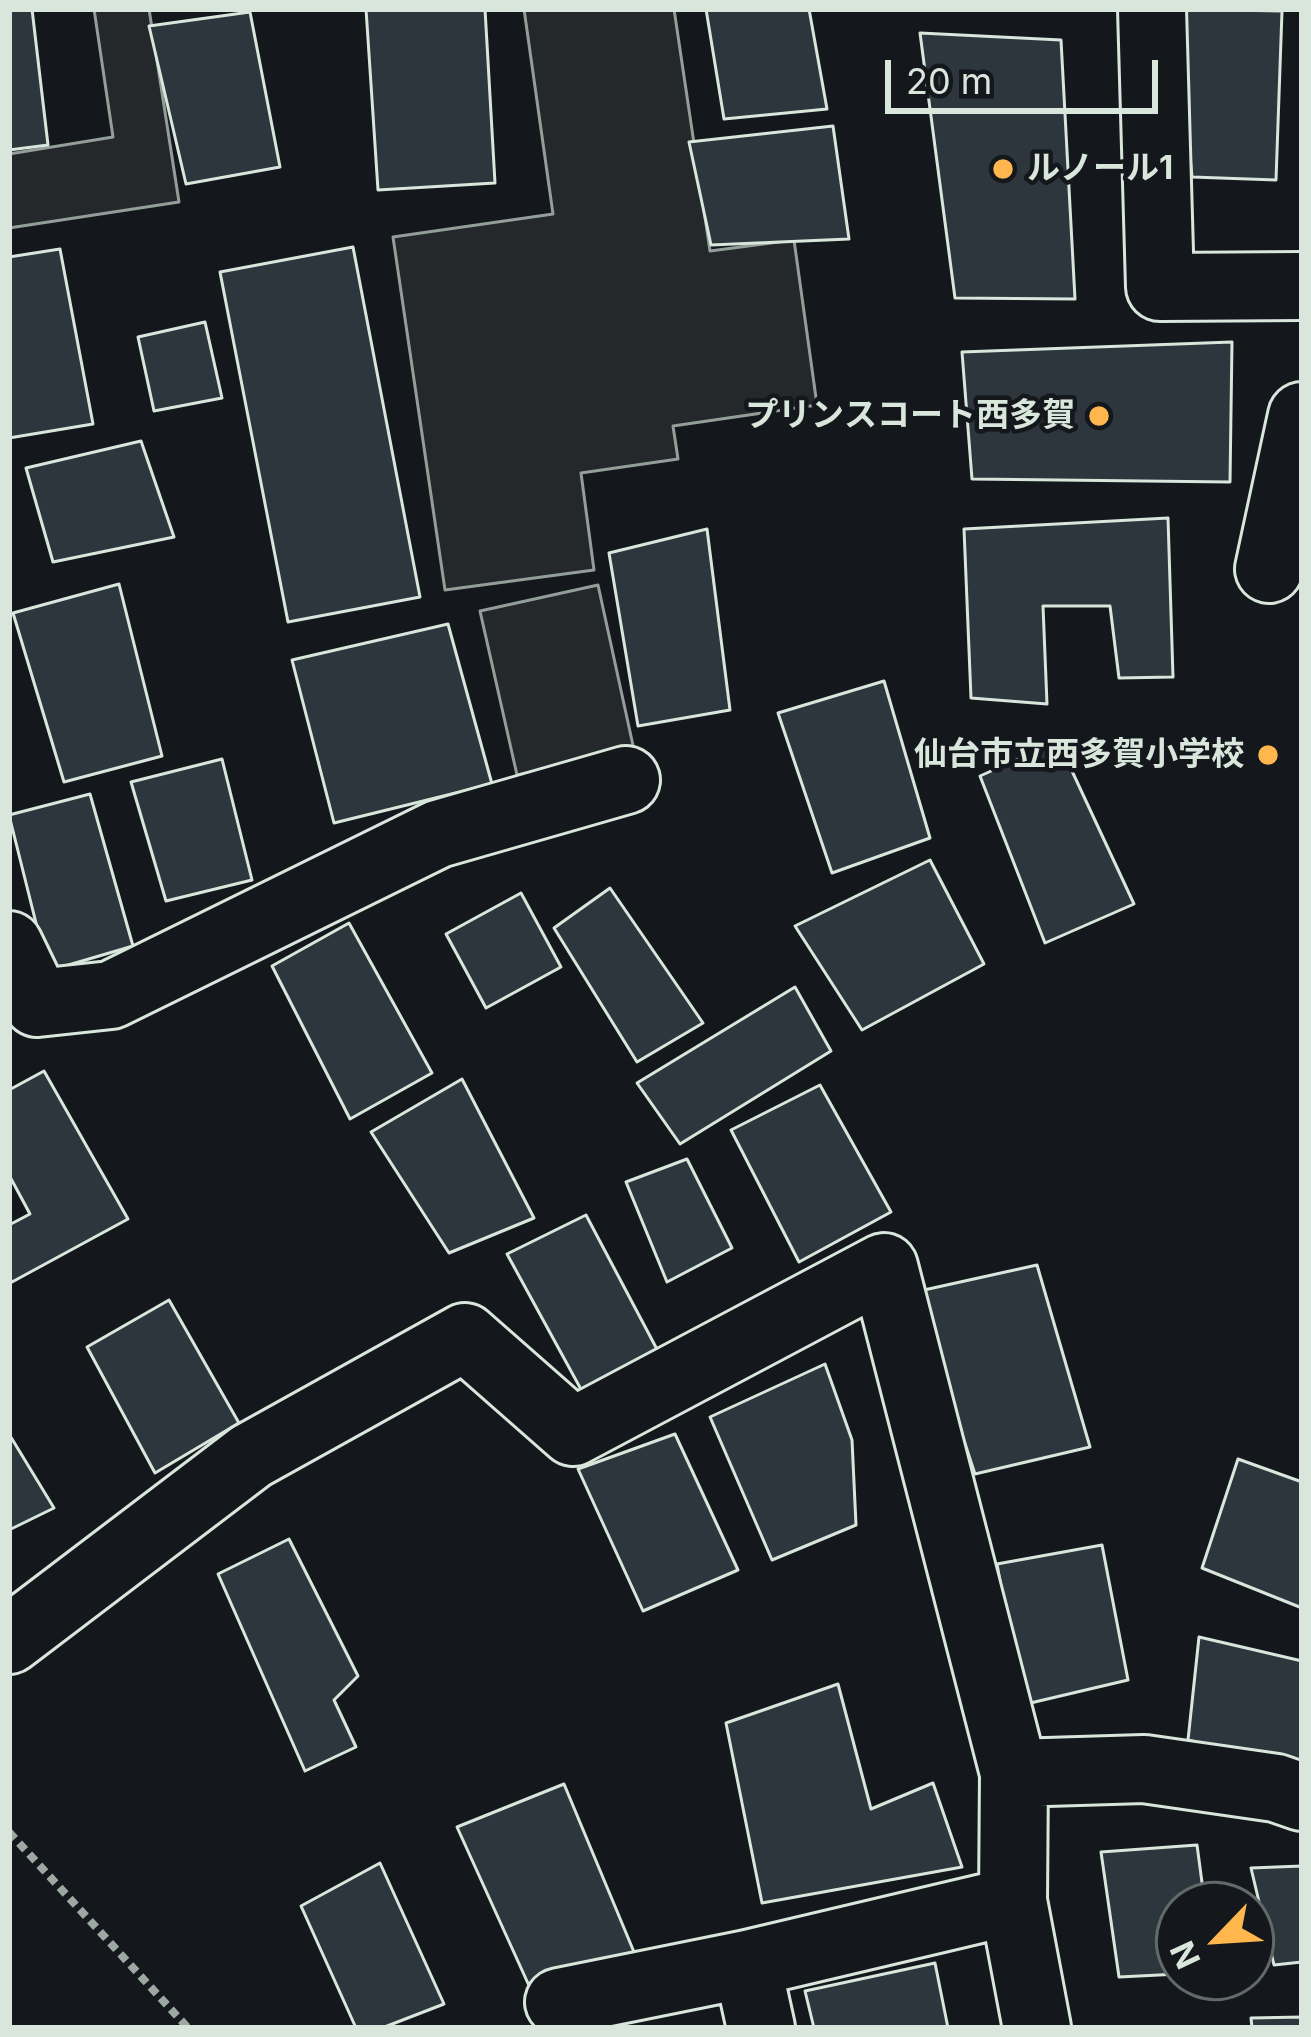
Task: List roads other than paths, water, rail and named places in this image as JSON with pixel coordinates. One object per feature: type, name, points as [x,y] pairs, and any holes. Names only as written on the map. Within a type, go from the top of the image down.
[{"type":"street","points":[[1152,9],[1160,287],[1302,286]]},
{"type":"street","points":[[1269,568],[1302,416]]},
{"type":"street","points":[[9,945],[37,1003],[111,995],[439,834],[626,780]]},
{"type":"street","points":[[9,1640],[250,1456],[465,1336],[573,1432],[884,1267],[1014,1773],[1013,1901],[1037,2028]]},
{"type":"street","points":[[1014,1773],[1144,1768],[1276,1788],[1302,1797]]},
{"type":"street","points":[[559,2002],[747,1964],[1013,1901]]},
{"type":"street","points":[[747,1964],[761,2028]]},
{"type":"place","name":"ルノール1","points":[[1003,169]]},
{"type":"place","name":"プリンスコート西多賀","points":[[1099,416]]},
{"type":"place","name":"仙台市立西多賀小学校","points":[[1268,755]]}]
